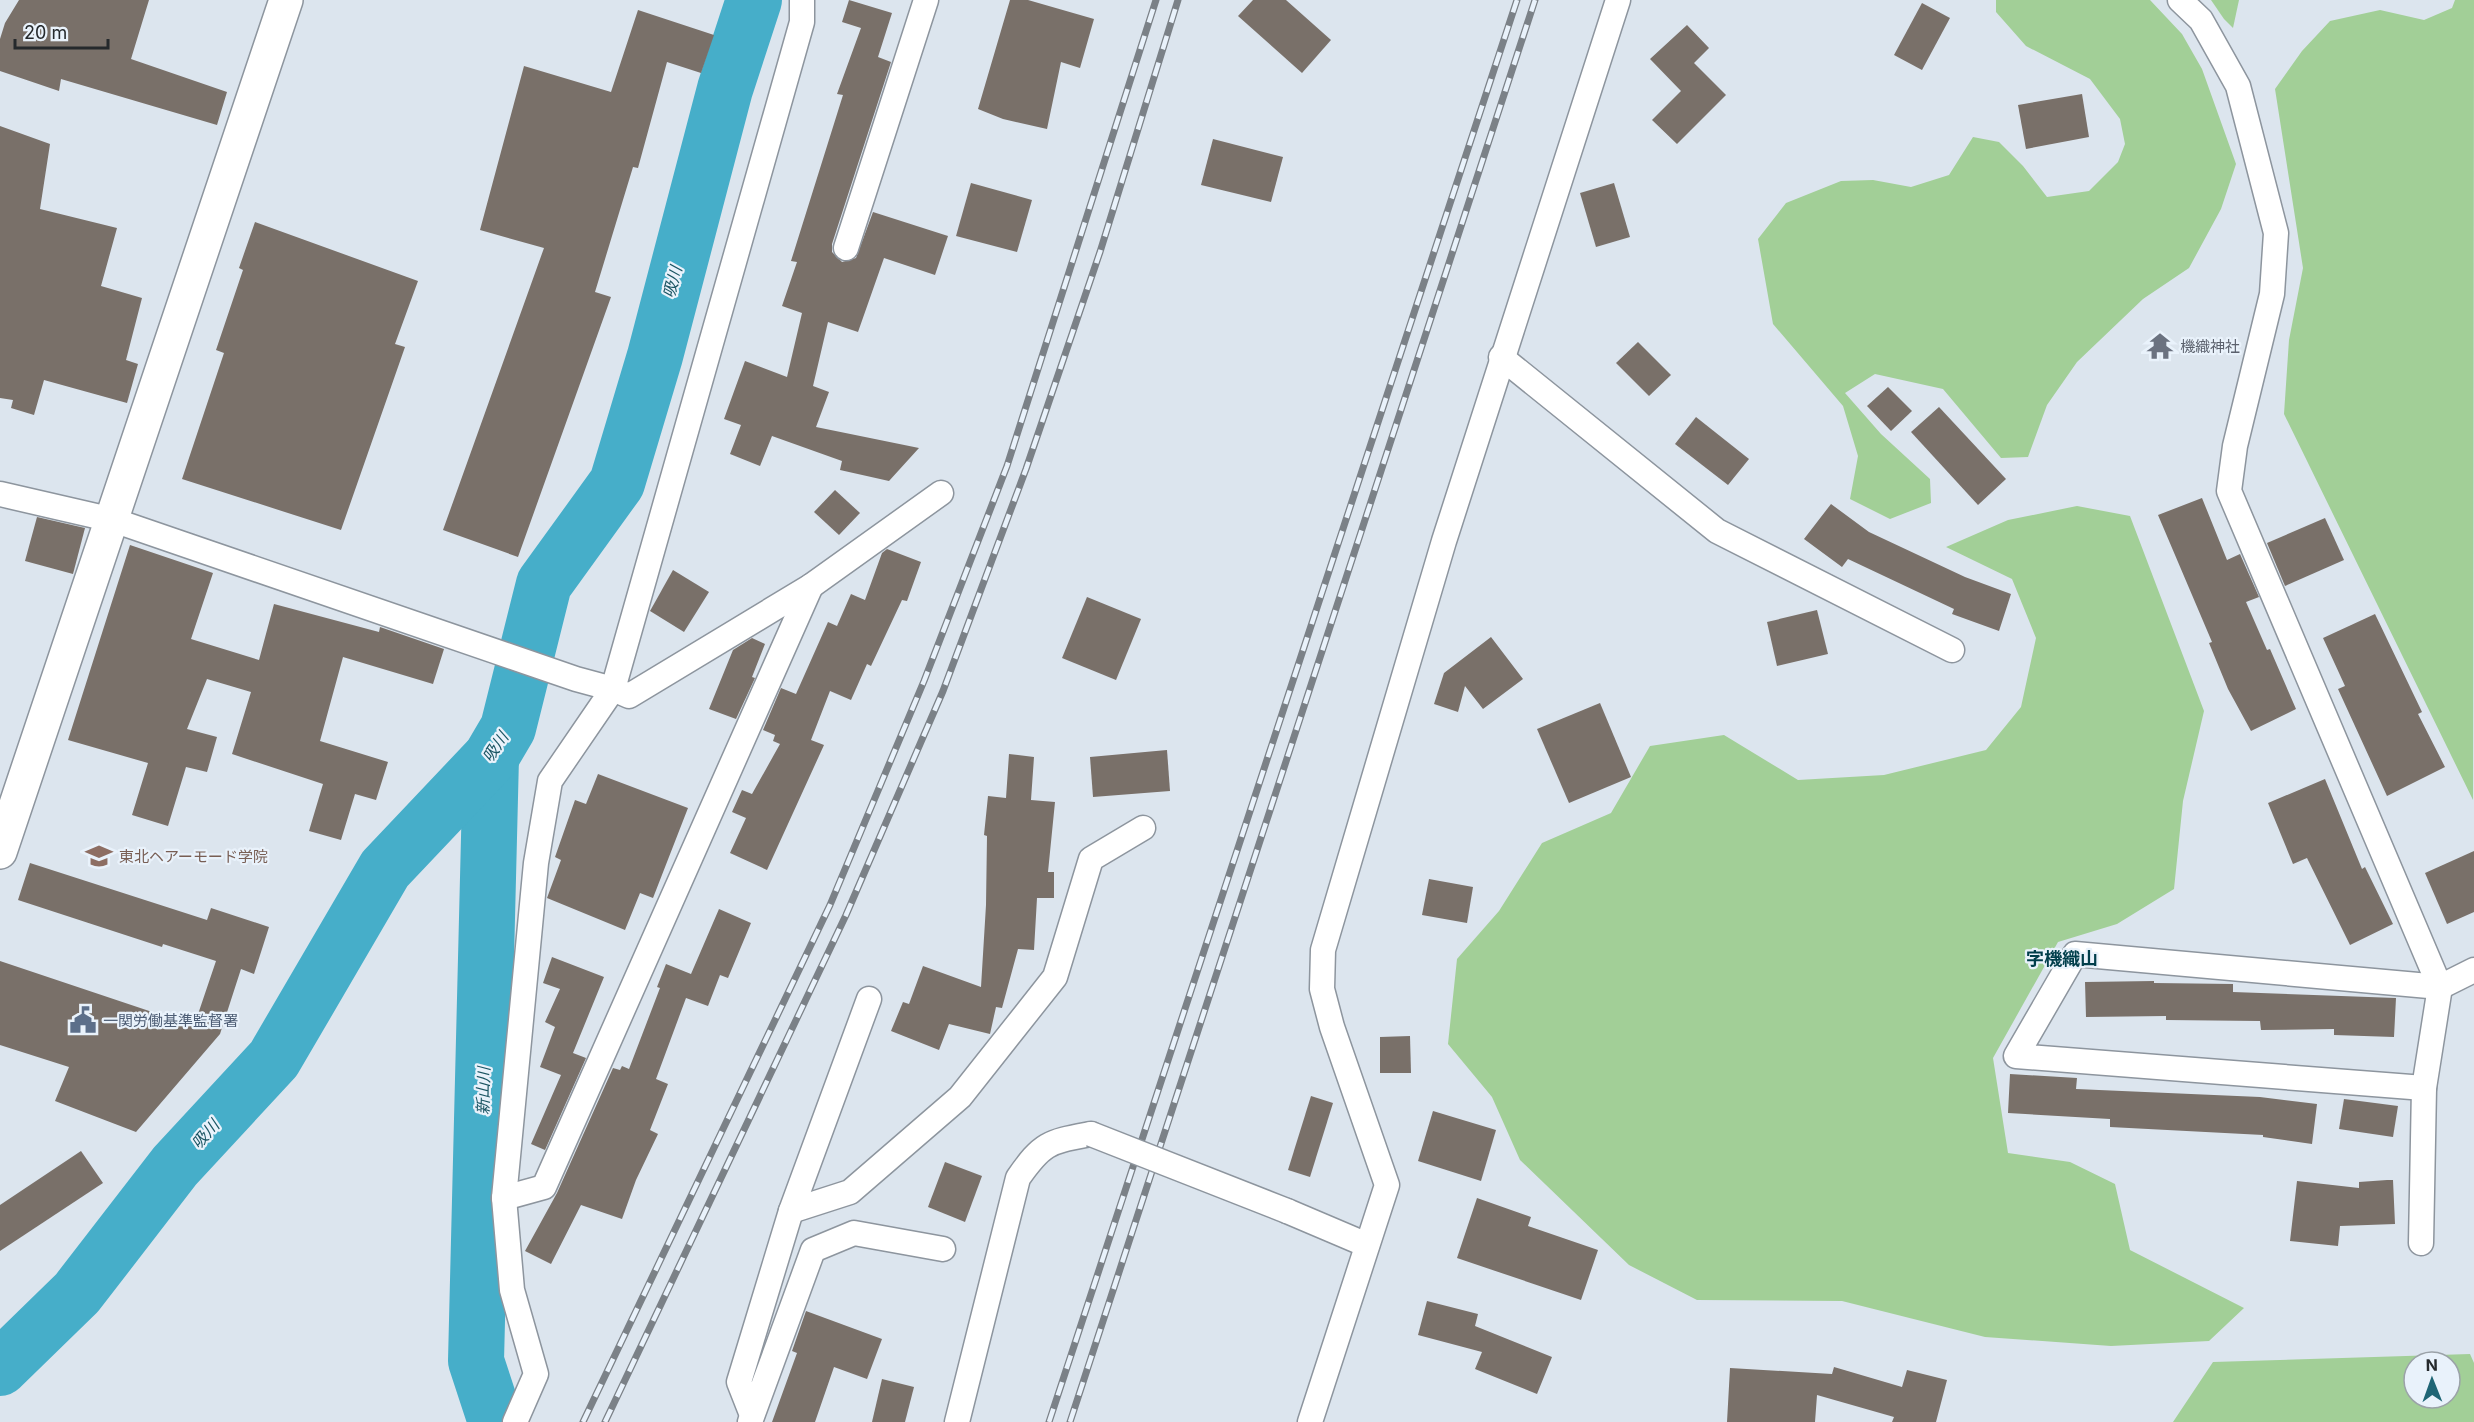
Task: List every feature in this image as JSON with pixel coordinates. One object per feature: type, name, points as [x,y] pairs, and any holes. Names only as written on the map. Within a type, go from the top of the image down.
[{"type":"street","points":[[0,852],[286,0]]},
{"type":"street","points":[[516,1420],[537,1374],[512,1290],[504,1198],[536,863],[550,781],[613,689],[802,22],[802,0]]},
{"type":"street","points":[[846,248],[926,0]]},
{"type":"street","points":[[1310,1422],[1387,1185],[1332,1028],[1322,989],[1323,950],[1501,357],[1618,0]]},
{"type":"street","points":[[2180,0],[2201,20],[2238,86],[2276,233],[2272,294],[2235,446],[2229,491],[2440,987],[2424,1088],[2421,1243]]},
{"type":"street","points":[[1501,357],[1717,531],[1952,650]]},
{"type":"street","points":[[0,494],[113,520],[629,696],[811,585],[941,494]]},
{"type":"street","points":[[504,1198],[544,1187],[811,585]]},
{"type":"street","points":[[791,1211],[850,1192],[960,1097],[1055,977],[1091,859],[1143,828]]},
{"type":"street","points":[[2424,1088],[2016,1056],[2075,954],[2440,987],[2474,970]]},
{"type":"street","points":[[751,1418],[739,1382],[791,1211],[869,999]]},
{"type":"street","points":[[957,1422],[1018,1178],[1037,1151],[1059,1140],[1091,1134],[1368,1245]]},
{"type":"street","points":[[751,1418],[813,1250],[854,1233],[943,1249]]},
{"type":"green space","points":[[1996,0],[2150,0],[2182,34],[2202,69],[2236,164],[2221,209],[2189,268],[2143,299],[2077,362],[2047,405],[2028,457],[2001,458],[1943,389],[1875,374],[1845,393],[1881,434],[1930,479],[1931,503],[1890,519],[1850,499],[1858,456],[1843,406],[1773,324],[1758,239],[1786,203],[1841,181],[1873,180],[1911,187],[1949,175],[1973,137],[1999,142],[2023,166],[2047,197],[2089,191],[2118,162],[2125,144],[2120,119],[2090,79],[2026,46],[1996,12]]},
{"type":"green space","points":[[2211,0],[2239,0],[2233,28],[2224,19]]},
{"type":"green space","points":[[2455,0],[2474,0],[2473,800],[2284,414],[2289,340],[2303,268],[2275,89],[2302,51],[2330,21],[2380,10],[2424,20],[2452,8]]},
{"type":"green space","points":[[2077,506],[2130,516],[2204,711],[2183,801],[2174,889],[2117,924],[2058,942],[1993,1058],[2008,1153],[2070,1162],[2115,1184],[2130,1250],[2244,1308],[2209,1341],[2111,1346],[1985,1337],[1842,1301],[1697,1300],[1629,1265],[1520,1160],[1492,1097],[1448,1044],[1457,959],[1499,911],[1542,843],[1611,813],[1650,746],[1724,735],[1798,780],[1884,775],[1986,750],[2021,707],[2036,638],[2012,579],[1946,547],[2008,520]]},
{"type":"green space","points":[[2462,1354],[2470,1354],[2474,1363],[2474,1422],[2173,1422],[2213,1362],[2402,1356],[2402,1410],[2462,1410]]},
{"type":"building","points":[[19,0],[149,0],[131,59],[227,92],[217,125],[61,79],[59,91],[0,71],[0,39],[5,23]]},
{"type":"building","points":[[849,0],[892,13],[878,57],[891,62],[832,244],[832,252],[842,262],[856,258],[873,212],[948,236],[935,275],[884,258],[858,332],[828,322],[813,386],[829,392],[816,427],[919,448],[889,481],[840,470],[842,461],[772,436],[760,466],[730,454],[741,425],[724,419],[745,361],[787,377],[802,313],[782,306],[797,262],[791,261],[843,95],[837,94],[861,28],[842,22]]},
{"type":"building","points":[[1010,0],[1028,0],[1094,19],[1080,68],[1061,62],[1047,129],[1003,119],[978,109]]},
{"type":"building","points":[[1253,0],[1286,0],[1331,40],[1302,73],[1238,16]]},
{"type":"building","points":[[1922,3],[1950,18],[1922,70],[1894,55]]},
{"type":"building","points":[[638,10],[714,35],[701,73],[667,62],[638,168],[633,167],[595,292],[611,297],[518,557],[443,530],[544,248],[480,230],[524,66],[611,92]]},
{"type":"building","points":[[1687,25],[1709,48],[1694,63],[1726,95],[1677,144],[1652,120],[1681,91],[1650,59]]},
{"type":"building","points":[[2082,94],[2089,137],[2026,149],[2018,105]]},
{"type":"building","points":[[0,126],[50,144],[40,209],[117,228],[101,286],[142,298],[126,360],[138,364],[127,403],[44,380],[34,415],[11,408],[13,400],[0,398]]},
{"type":"building","points":[[1213,139],[1283,157],[1271,202],[1201,185]]},
{"type":"building","points":[[971,183],[1032,200],[1017,252],[956,236]]},
{"type":"building","points":[[1614,183],[1630,237],[1596,247],[1580,193]]},
{"type":"building","points":[[255,222],[418,281],[395,344],[405,347],[341,530],[182,479],[224,353],[216,350],[243,270],[239,268]]},
{"type":"building","points":[[1638,342],[1671,375],[1649,396],[1616,363]]},
{"type":"building","points":[[1888,387],[1912,411],[1891,431],[1867,406]]},
{"type":"building","points":[[1939,407],[2006,479],[1978,505],[1911,432]]},
{"type":"building","points":[[1696,417],[1749,459],[1728,485],[1675,444]]},
{"type":"building","points":[[835,490],[860,513],[839,535],[814,512]]},
{"type":"building","points":[[2202,498],[2227,560],[2240,554],[2259,597],[2246,602],[2267,650],[2270,649],[2296,709],[2251,731],[2228,689],[2209,643],[2212,642],[2158,515]]},
{"type":"building","points":[[1831,504],[1869,532],[1965,577],[2011,594],[1999,631],[1952,614],[1954,609],[1848,559],[1842,567],[1804,539]]},
{"type":"building","points":[[37,517],[85,528],[73,574],[25,561]]},
{"type":"building","points":[[2325,518],[2344,560],[2285,586],[2267,543]]},
{"type":"building","points":[[130,545],[213,573],[191,639],[259,660],[274,604],[379,632],[380,627],[444,649],[433,684],[343,657],[320,741],[388,762],[376,800],[355,794],[341,840],[309,831],[323,784],[232,754],[251,692],[207,679],[187,729],[217,737],[207,772],[186,767],[168,826],[132,815],[148,763],[68,740]]},
{"type":"building","points":[[887,549],[921,562],[907,601],[902,600],[871,666],[867,664],[851,700],[830,691],[811,740],[824,745],[767,870],[730,853],[746,818],[732,812],[742,790],[752,794],[780,744],[773,741],[775,735],[763,730],[781,688],[796,694],[828,622],[837,626],[851,594],[865,600],[882,553]]},
{"type":"building","points":[[673,570],[709,592],[684,632],[650,611]]},
{"type":"building","points":[[1087,597],[1141,619],[1116,680],[1062,658]]},
{"type":"building","points":[[1817,610],[1828,654],[1777,666],[1767,622]]},
{"type":"building","points":[[2375,614],[2422,712],[2418,714],[2445,767],[2387,796],[2338,689],[2345,686],[2323,638]]},
{"type":"building","points":[[1491,637],[1523,679],[1483,709],[1465,686],[1458,712],[1434,704],[1444,673]]},
{"type":"building","points":[[752,638],[765,644],[752,677],[755,678],[736,719],[709,709],[733,650]]},
{"type":"building","points":[[1600,703],[1631,777],[1569,803],[1537,729]]},
{"type":"building","points":[[1167,750],[1170,791],[1093,797],[1090,757]]},
{"type":"building","points":[[1009,754],[1034,757],[1031,800],[1055,802],[1048,872],[1054,872],[1054,898],[1037,898],[1034,950],[1018,949],[1002,1008],[996,1007],[990,1034],[949,1024],[939,1050],[891,1031],[903,1002],[909,1004],[923,966],[981,987],[986,905],[987,836],[984,835],[988,796],[1006,798]]},
{"type":"building","points":[[598,774],[688,808],[653,898],[640,893],[625,930],[547,898],[561,860],[555,857],[575,800],[586,804]]},
{"type":"building","points":[[2325,779],[2362,869],[2365,867],[2393,924],[2350,945],[2307,858],[2293,864],[2268,803]]},
{"type":"building","points":[[2474,851],[2474,912],[2447,924],[2425,873]]},
{"type":"building","points":[[30,863],[207,920],[211,908],[269,927],[254,974],[241,969],[220,1034],[136,1132],[55,1101],[69,1067],[0,1045],[0,961],[194,1026],[216,961],[163,944],[162,947],[18,900]]},
{"type":"building","points":[[1429,879],[1473,887],[1467,923],[1422,915]]},
{"type":"building","points":[[719,909],[751,923],[728,978],[720,975],[708,1006],[686,998],[656,1079],[668,1084],[650,1130],[658,1134],[636,1180],[622,1219],[581,1205],[551,1264],[525,1251],[557,1193],[613,1068],[620,1070],[622,1066],[629,1069],[660,988],[657,987],[666,964],[691,974]]},
{"type":"building","points":[[552,957],[604,977],[573,1053],[586,1058],[545,1150],[531,1144],[561,1075],[540,1067],[555,1027],[545,1022],[560,989],[543,983]]},
{"type":"building","points":[[2154,981],[2154,983],[2233,984],[2233,992],[2396,998],[2394,1037],[2334,1035],[2334,1029],[2261,1030],[2260,1021],[2166,1020],[2166,1016],[2086,1017],[2085,982]]},
{"type":"building","points":[[1410,1036],[1411,1073],[1380,1073],[1380,1037]]},
{"type":"building","points":[[2010,1074],[2077,1078],[2076,1089],[2260,1097],[2317,1104],[2312,1144],[2263,1137],[2263,1135],[2110,1127],[2110,1119],[2008,1113]]},
{"type":"building","points":[[1311,1096],[1333,1103],[1310,1177],[1288,1170]]},
{"type":"building","points":[[2344,1099],[2398,1106],[2393,1137],[2339,1129]]},
{"type":"building","points":[[1433,1111],[1496,1130],[1481,1181],[1418,1161]]},
{"type":"building","points":[[81,1151],[103,1183],[0,1251],[0,1205]]},
{"type":"building","points":[[945,1162],[982,1176],[965,1222],[928,1207]]},
{"type":"building","points":[[2393,1180],[2395,1224],[2340,1226],[2338,1246],[2290,1241],[2297,1181],[2359,1188],[2359,1182]]},
{"type":"building","points":[[1477,1198],[1531,1217],[1528,1226],[1598,1250],[1581,1300],[1457,1258]]},
{"type":"building","points":[[1427,1301],[1478,1314],[1475,1326],[1552,1357],[1537,1394],[1475,1369],[1482,1352],[1418,1335]]},
{"type":"building","points":[[806,1311],[882,1339],[867,1379],[834,1367],[815,1422],[772,1422],[797,1353],[792,1351]]},
{"type":"building","points":[[1834,1367],[1902,1387],[1907,1370],[1947,1380],[1936,1422],[1892,1422],[1894,1417],[1817,1395],[1815,1422],[1727,1422],[1730,1368],[1832,1374]]},
{"type":"building","points":[[882,1379],[914,1387],[905,1422],[872,1422]]},
{"type":"waterway","name":"吸川","points":[[0,1368],[77,1293],[175,1166],[274,1059],[385,869],[491,757],[508,728],[544,584],[617,483],[655,356],[725,89],[754,0]]},
{"type":"waterway","name":"新山川","points":[[491,757],[476,1361],[496,1422]]},
{"type":"railway","points":[[583,1422],[830,905],[924,681],[1007,466],[1156,0]]},
{"type":"railway","points":[[605,1422],[846,915],[943,691],[1026,469],[1100,252],[1178,0]]},
{"type":"railway","points":[[1049,1422],[1517,0]]},
{"type":"railway","points":[[1070,1422],[1535,0]]},
{"type":"place","name":"機織神社","points":[[2160,346]]},
{"type":"place","name":"東北ヘアーモード学院","points":[[99,856]]},
{"type":"place","name":"一関労働基準監督署","points":[[83,1020]]},
{"type":"district","name":"字機織山","points":[[2062,958]]}]
